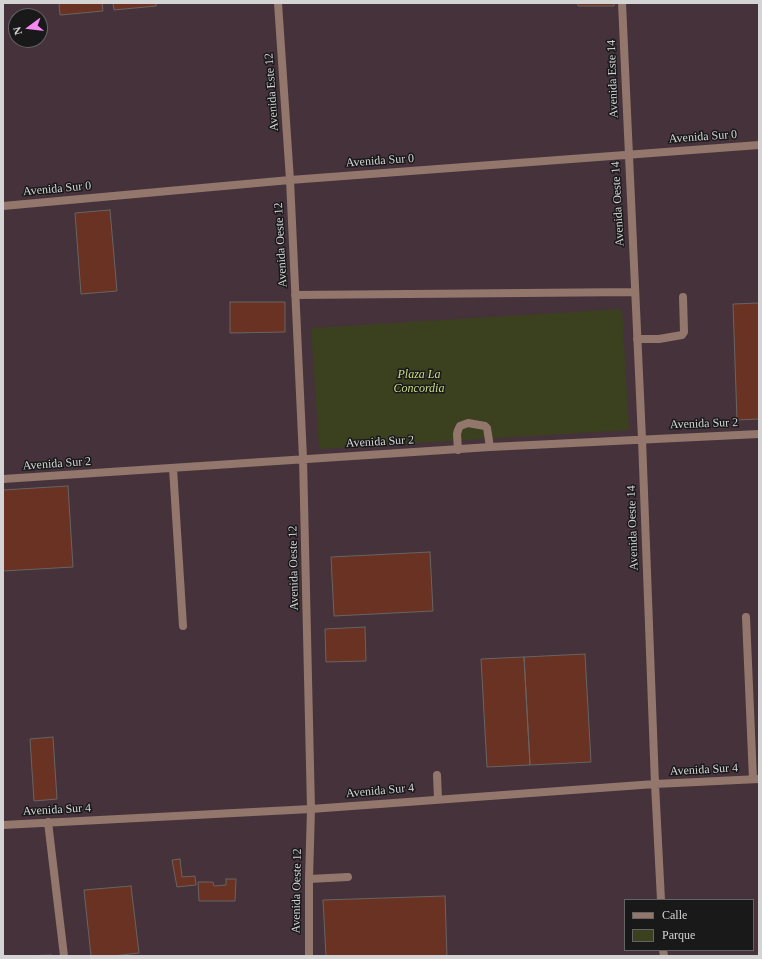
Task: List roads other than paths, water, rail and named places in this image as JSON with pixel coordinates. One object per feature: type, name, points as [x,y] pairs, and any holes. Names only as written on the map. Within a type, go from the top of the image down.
[{"type":"street","name":"Avenida Este 12","points":[[278,3],[290,180]]},
{"type":"street","name":"Avenida Este 14","points":[[622,3],[628,154]]},
{"type":"street","name":"Avenida Sur 0","points":[[3,206],[290,180],[759,145]]},
{"type":"street","name":"Avenida Oeste 14","points":[[628,154],[642,439],[655,784],[661,899]]},
{"type":"street","name":"Avenida Oeste 12","points":[[290,180],[303,458],[311,809],[309,956]]},
{"type":"street","points":[[295,295],[635,292]]},
{"type":"street","points":[[637,339],[659,339],[682,335],[684,332],[683,297]]},
{"type":"street","points":[[458,450],[458,430],[460,426],[468,423],[485,426],[487,428],[490,447]]},
{"type":"street","name":"Avenida Sur 2","points":[[3,479],[303,458],[759,434]]},
{"type":"street","points":[[173,468],[183,626]]},
{"type":"street","points":[[746,617],[756,779]]},
{"type":"street","points":[[437,775],[438,799]]},
{"type":"street","name":"Avenida Sur 4","points":[[3,825],[311,809],[655,784],[756,779]]},
{"type":"street","points":[[48,822],[64,956]]},
{"type":"street","points":[[309,879],[348,877]]},
{"type":"park label","name":"Plaza La Concordia","points":[[419,382]]}]
